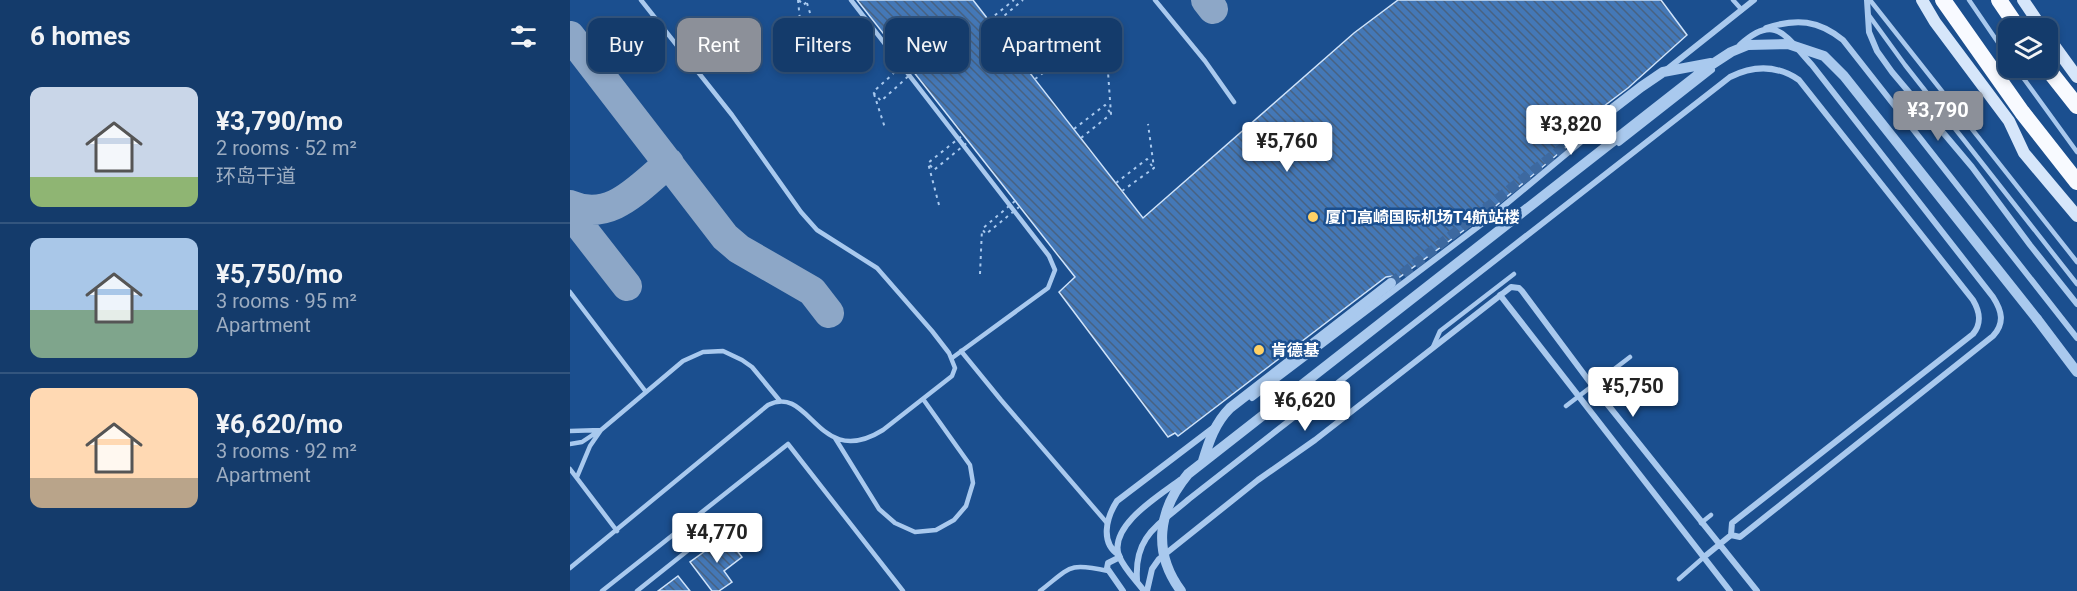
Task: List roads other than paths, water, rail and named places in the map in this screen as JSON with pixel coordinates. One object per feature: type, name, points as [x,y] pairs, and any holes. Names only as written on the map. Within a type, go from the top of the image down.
[{"type":"highway","points":[[1943,0],[2015,117],[2077,182]]},
{"type":"highway","points":[[1999,0],[2011,18]]},
{"type":"highway","points":[[2054,78],[2077,106]]},
{"type":"main road","points":[[1922,0],[1935,22],[2015,117],[2024,153],[2077,216]]},
{"type":"main road","points":[[2023,0],[2035,18]]},
{"type":"main road","points":[[2058,50],[2077,76],[2062,88]]},
{"type":"street","points":[[1146,591],[1125,568],[1119,556],[1109,545],[1107,523],[1113,507],[1124,495],[1488,219],[1697,44],[1755,0]]},
{"type":"street","points":[[1868,0],[1872,41],[1892,72],[1972,167],[2077,304]]},
{"type":"street","points":[[1119,556],[1118,544],[1122,531],[1144,507],[1697,83],[1753,33],[1790,21],[1800,21],[1827,29],[1843,40],[2077,338]]},
{"type":"street","points":[[1731,535],[1740,537],[1993,336],[2001,326],[2000,310],[1993,297],[1812,65],[1784,34],[1776,29],[1763,29]]},
{"type":"street","points":[[1181,591],[1170,573],[1162,534],[1168,505],[1176,488],[1188,474],[1714,63],[1748,45],[1788,44],[1824,56],[1844,76],[2077,372]]},
{"type":"street","points":[[1584,131],[1663,72],[1714,63]]},
{"type":"street","points":[[1137,581],[1136,561],[1142,543],[1148,534],[1189,499],[1291,417],[1730,77],[1741,71],[1764,68],[1790,74],[1800,81],[1972,300],[1978,308],[1980,319],[1977,329],[1972,334],[1732,523],[1731,535],[1704,557]]},
{"type":"street","points":[[1202,462],[1215,429],[1222,416],[1230,408],[1391,283]]},
{"type":"street","points":[[1146,591],[1152,569],[1159,560],[1237,497],[1315,440],[1511,287],[1522,291],[1592,385],[1757,591]]},
{"type":"street","points":[[1500,295],[1730,591]]},
{"type":"street","points":[[1119,556],[1108,563],[1108,571],[1123,591]]},
{"type":"lane","points":[[570,568],[768,405],[780,401],[793,403],[823,432],[835,438],[858,442],[872,438],[952,376],[955,368],[952,358],[932,331],[877,268],[817,230],[801,212],[732,115],[641,0]]},
{"type":"lane","points":[[851,0],[1049,256],[1055,270],[1048,288],[952,358]]},
{"type":"lane","points":[[1155,0],[1234,102]]},
{"type":"lane","points":[[1733,0],[1742,10]]},
{"type":"lane","points":[[1868,0],[2077,262]]},
{"type":"lane","points":[[1969,0],[1998,42]]},
{"type":"lane","points":[[1868,14],[1905,65],[2077,284]]},
{"type":"lane","points":[[2023,78],[2077,153]]},
{"type":"lane","points":[[1433,347],[1440,331],[1514,274]]},
{"type":"lane","points":[[570,292],[646,392]]},
{"type":"lane","points":[[570,444],[582,442],[601,430],[683,361],[703,352],[723,351],[742,360],[752,367],[780,401]]},
{"type":"lane","points":[[961,351],[1107,523]]},
{"type":"lane","points":[[1566,406],[1630,357]]},
{"type":"lane","points":[[835,438],[879,509],[896,523],[915,532],[936,530],[954,520],[966,506],[973,483],[970,465],[923,399]]},
{"type":"lane","points":[[570,432],[601,430]]},
{"type":"lane","points":[[577,477],[590,446],[601,430]]},
{"type":"lane","points":[[602,591],[788,444],[903,591]]},
{"type":"lane","points":[[570,469],[617,531]]},
{"type":"lane","points":[[1701,523],[1711,515]]},
{"type":"lane","points":[[637,591],[721,524]]},
{"type":"lane","points":[[1680,579],[1704,557]]},
{"type":"lane","points":[[1040,591],[1072,566],[1108,571]]},
{"type":"tunnel","points":[[1391,283],[1584,131]]},
{"type":"place","name":"厦门高崎国际机场T4航站楼","points":[[1313,217]]},
{"type":"place","name":"肯德基","points":[[1259,350]]}]
